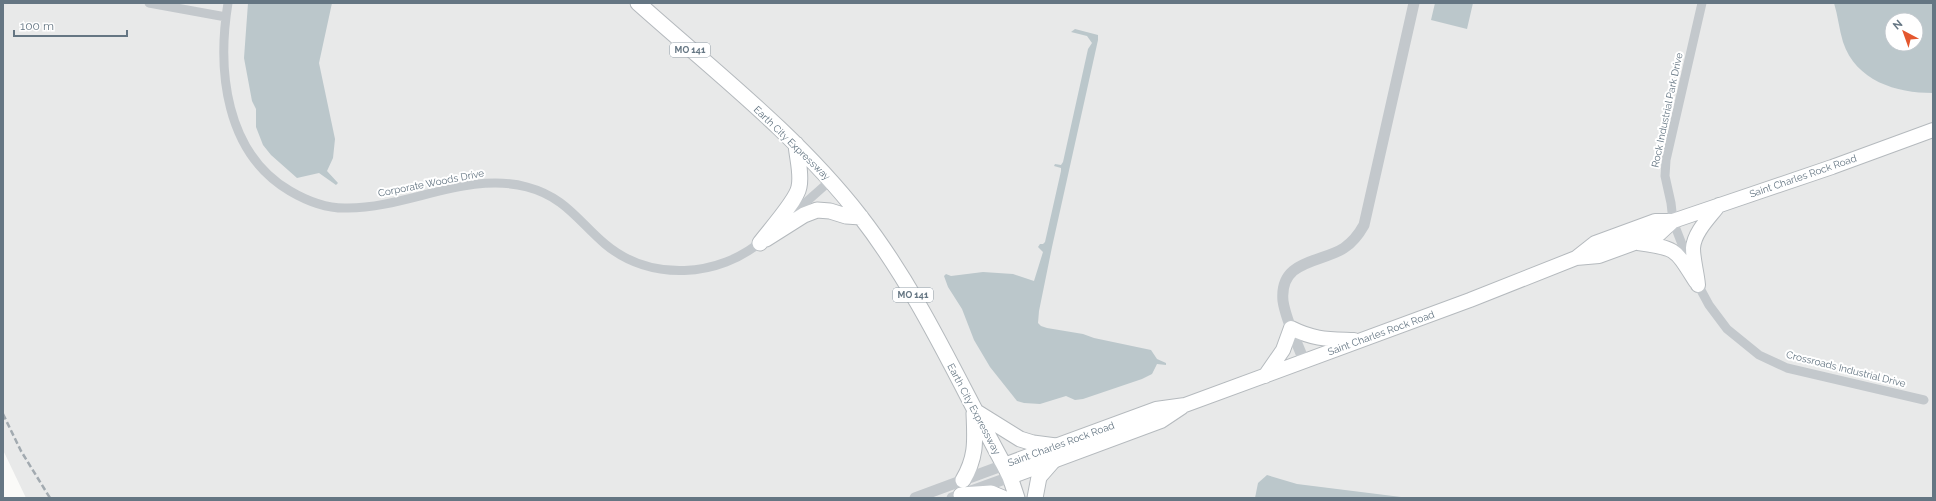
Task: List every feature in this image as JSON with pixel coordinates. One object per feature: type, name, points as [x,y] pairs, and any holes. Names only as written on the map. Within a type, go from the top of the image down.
[{"type":"highway","name":"Earth City Expressway","points":[[638,3],[796,144],[831,180],[861,217],[895,266],[913,296],[1007,471],[1017,498]]},
{"type":"highway","points":[[760,243],[795,200],[799,188],[800,178],[796,144]]},
{"type":"highway","points":[[760,243],[804,215],[818,210],[830,211],[846,216],[861,217]]},
{"type":"highway","points":[[974,410],[1020,439],[1034,443],[1056,446]]},
{"type":"highway","points":[[963,480],[973,461],[975,452],[974,410]]},
{"type":"highway","points":[[1035,498],[1037,482],[1043,472],[1053,461]]},
{"type":"highway","name":"Earth City Expressway","points":[[1007,471],[1029,498]]},
{"type":"highway","points":[[956,496],[991,493],[1003,498]]},
{"type":"main road","name":"Saint Charles Rock Road","points":[[1007,471],[1056,446],[1156,409],[1185,405],[1361,341],[1576,258],[1595,244],[1655,221],[1673,221],[1933,130]]},
{"type":"main road","points":[[1698,285],[1693,248],[1694,241],[1700,229],[1719,205]]},
{"type":"main road","name":"Saint Charles Rock Road","points":[[1576,258],[1599,256],[1659,234],[1673,221]]},
{"type":"main road","points":[[1636,242],[1665,247],[1678,254],[1698,285]]},
{"type":"main road","points":[[1264,376],[1283,350],[1291,328],[1310,337],[1320,339],[1361,341]]},
{"type":"main road","name":"Saint Charles Rock Road","points":[[1007,471],[1053,461],[1161,421],[1185,405]]},
{"type":"street","points":[[149,3],[226,17]]},
{"type":"street","name":"Corporate Woods Drive","points":[[228,3],[223,56],[225,78],[238,134],[244,147],[260,167],[277,184],[302,198],[328,207],[348,208],[383,204],[485,182],[507,183],[528,187],[551,196],[572,210],[604,243],[617,253],[630,260],[654,268],[676,271],[697,270],[728,262],[760,243],[831,180]]},
{"type":"street","points":[[1304,361],[1291,328],[1284,303],[1283,294],[1285,284],[1300,265],[1343,249],[1352,242],[1364,225],[1414,3]]},
{"type":"street","name":"Rock Industrial Park Drive","points":[[1673,221],[1665,176],[1666,160],[1702,3]]},
{"type":"street","name":"Crossroads Industrial Drive","points":[[1673,221],[1698,285],[1727,329],[1759,355],[1787,368],[1924,400]]},
{"type":"street","name":"Saint Charles Rock Road","points":[[915,498],[963,480],[1007,471]]},
{"type":"street","name":"Saint Charles Rock Road","points":[[956,496],[1007,471]]},
{"type":"shaded area","points":[[3,3],[1933,3],[1933,498],[26,498],[3,450]]},
{"type":"shaded area","points":[[248,3],[332,3],[319,63],[335,139],[333,158],[327,171],[338,183],[336,185],[319,173],[297,178],[271,155],[263,145],[256,127],[256,109],[252,101],[244,58]]},
{"type":"shaded area","points":[[1435,3],[1473,3],[1467,29],[1431,20]]},
{"type":"shaded area","points":[[1834,3],[1933,3],[1933,93],[1905,91],[1879,82],[1867,75],[1857,66],[1849,55],[1840,32]]},
{"type":"shaded area","points":[[1075,29],[1098,35],[1098,40],[1052,247],[1038,323],[1047,328],[1083,334],[1094,338],[1151,350],[1157,359],[1166,363],[1166,365],[1157,364],[1152,374],[1142,379],[1083,399],[1075,400],[1066,396],[1040,404],[1024,403],[1017,401],[990,367],[974,340],[962,309],[948,287],[944,276],[946,274],[951,276],[983,272],[1013,274],[1034,281],[1043,252],[1038,247],[1040,244],[1045,242],[1061,171],[1061,168],[1054,166],[1055,164],[1061,165],[1063,162],[1088,49],[1092,43],[1087,36],[1071,32]]},
{"type":"shaded area","points":[[1267,475],[1297,484],[1409,498],[1255,498],[1258,483]]},
{"type":"railway","points":[[3,414],[21,451],[50,498]]}]
